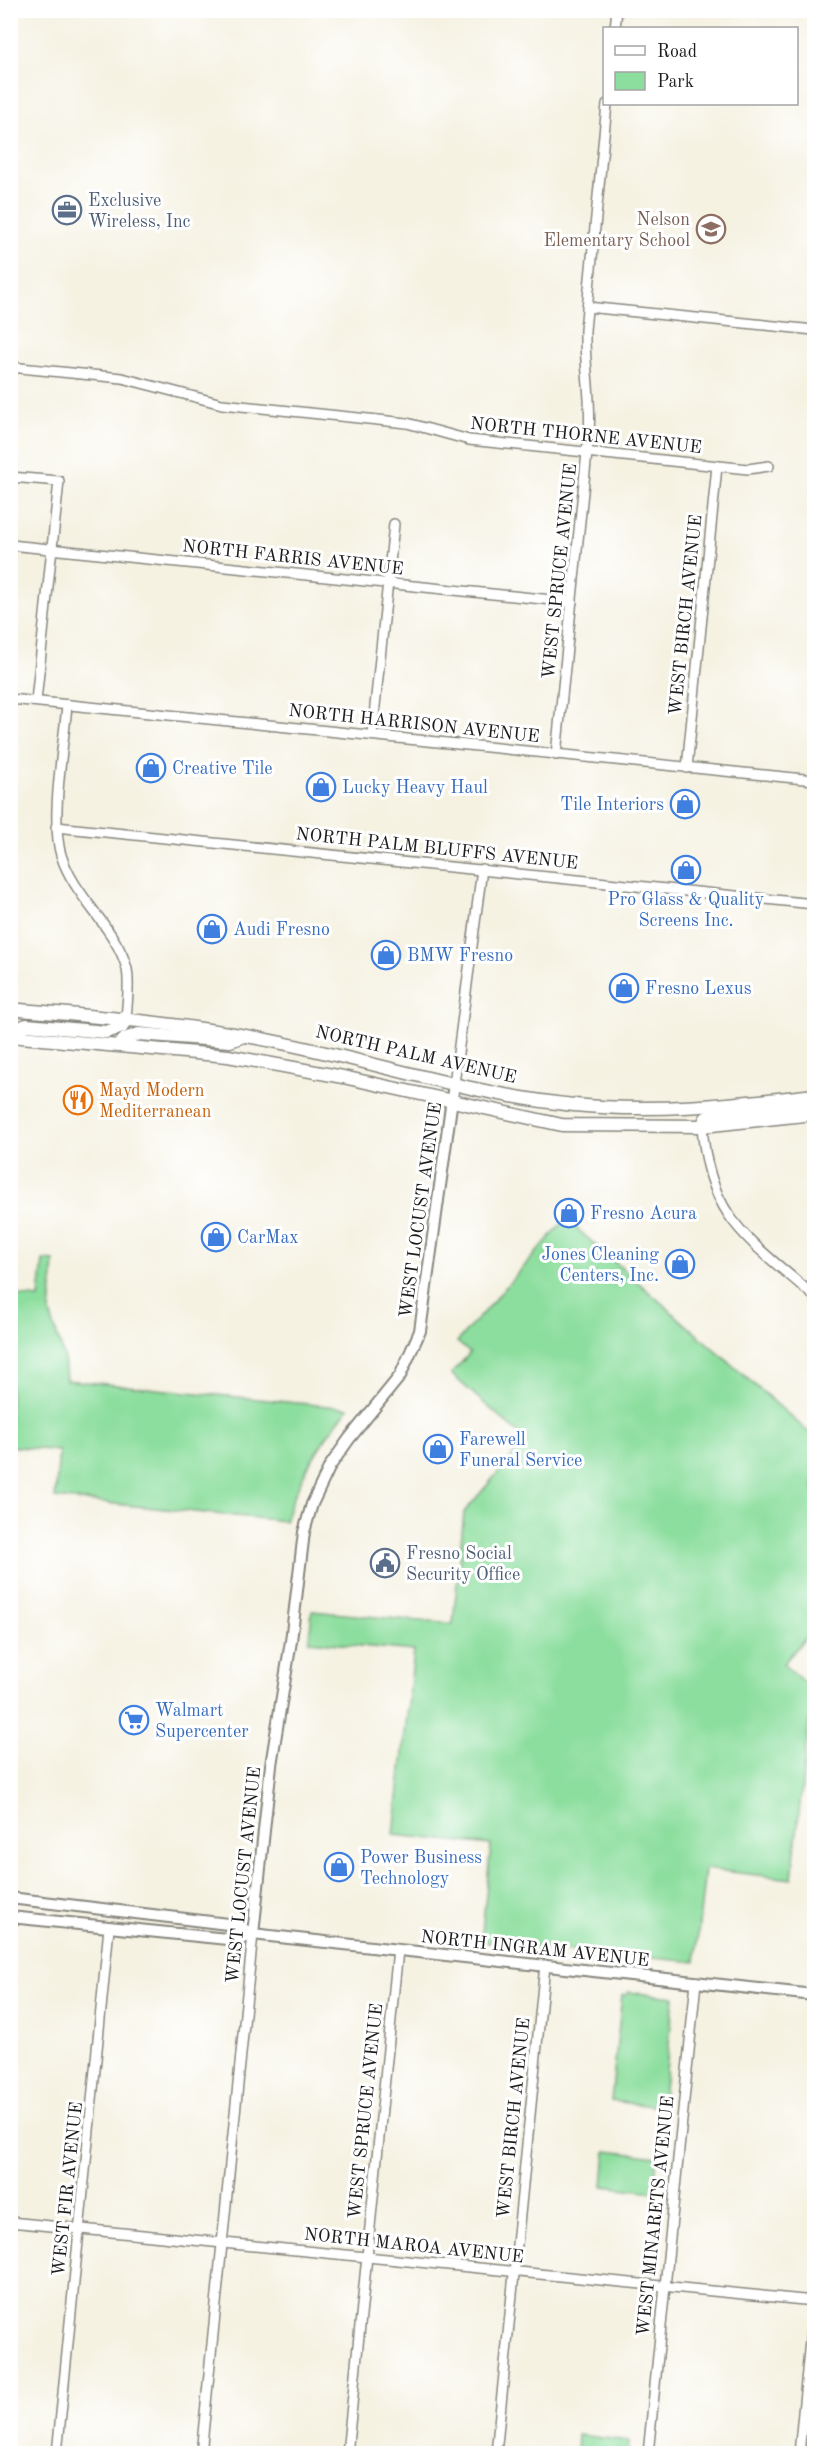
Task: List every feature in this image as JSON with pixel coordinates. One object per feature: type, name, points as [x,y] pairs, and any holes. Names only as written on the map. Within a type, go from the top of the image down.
[{"type":"main road","name":"NORTH PALM AVENUE","points":[[10,1009],[126,1020],[245,1035],[454,1084],[573,1105],[637,1109],[695,1107],[814,1095]]},
{"type":"main road","points":[[10,1031],[27,1025],[106,1032],[122,1027],[126,1020]]},
{"type":"main road","points":[[118,1046],[125,1039],[139,1034],[230,1041],[245,1035]]},
{"type":"main road","name":"NORTH PALM AVENUE","points":[[10,1036],[228,1056],[343,1077],[562,1125],[702,1126],[814,1114]]},
{"type":"main road","points":[[702,1126],[706,1118],[710,1116],[797,1106],[814,1100]]},
{"type":"street","points":[[615,27],[617,10]]},
{"type":"street","name":"WEST SPRUCE AVENUE","points":[[556,755],[587,452],[590,397],[584,352],[607,105]]},
{"type":"street","points":[[587,307],[814,330]]},
{"type":"street","name":"NORTH THORNE AVENUE","points":[[10,367],[122,378],[222,404],[407,423],[469,440],[717,466],[754,469],[769,466]]},
{"type":"street","name":"WEST BIRCH AVENUE","points":[[687,768],[717,466]]},
{"type":"street","points":[[10,477],[58,482],[36,701]]},
{"type":"street","points":[[372,735],[394,524]]},
{"type":"street","name":"NORTH FARRIS AVENUE","points":[[10,544],[572,602]]},
{"type":"street","name":"NORTH HARRISON AVENUE","points":[[10,699],[814,780]]},
{"type":"street","points":[[68,705],[56,827],[59,849],[68,871],[115,944],[126,967],[129,988],[126,1020]]},
{"type":"street","name":"NORTH PALM BLUFFS AVENUE","points":[[56,827],[814,904]]},
{"type":"street","name":"WEST LOCUST AVENUE","points":[[201,2454],[271,1765],[291,1641],[304,1532],[312,1504],[330,1466],[349,1438],[400,1376],[420,1331],[482,869]]},
{"type":"street","points":[[702,1126],[708,1170],[714,1190],[726,1212],[750,1240],[814,1296]]},
{"type":"street","name":"NORTH INGRAM AVENUE","points":[[10,1898],[236,1925],[253,1934],[814,1995]]},
{"type":"street","name":"NORTH INGRAM AVENUE","points":[[10,1917],[237,1940],[253,1934]]},
{"type":"street","name":"WEST FIR AVENUE","points":[[57,2454],[109,1928]]},
{"type":"street","name":"WEST SPRUCE AVENUE","points":[[347,2454],[398,1950]]},
{"type":"street","name":"WEST BIRCH AVENUE","points":[[496,2454],[545,1965]]},
{"type":"street","name":"WEST MINARETS AVENUE","points":[[648,2454],[696,1982]]},
{"type":"street","name":"NORTH MAROA AVENUE","points":[[10,2222],[814,2301]]},
{"type":"street","points":[[799,2454],[814,2301]]},
{"type":"green space","points":[[566,1219],[814,1437],[814,1628],[783,1664],[814,1691],[814,1713],[809,1720],[792,1879],[705,1869],[695,1962],[481,1942],[491,1845],[394,1835],[414,1651],[309,1641],[312,1611],[453,1624],[464,1512],[526,1440],[451,1374],[470,1353],[457,1342]]},
{"type":"green space","points":[[43,1260],[54,1261],[50,1313],[64,1357],[66,1380],[349,1408],[303,1475],[285,1521],[55,1498],[59,1451],[10,1446],[11,1295],[39,1298]]},
{"type":"green space","points":[[628,1992],[674,1997],[662,2107],[611,2101],[622,1995],[627,1995]]},
{"type":"green space","points":[[606,2151],[657,2157],[654,2192],[603,2186]]},
{"type":"green space","points":[[577,2435],[629,2441],[628,2453],[576,2453]]},
{"type":"place","name":"Exclusive Wireless, Inc","points":[[67,210]]},
{"type":"place","name":"Nelson Elementary School","points":[[711,229]]},
{"type":"place","name":"Creative Tile","points":[[151,768]]},
{"type":"place","name":"Lucky Heavy Haul","points":[[321,787]]},
{"type":"place","name":"Tile Interiors","points":[[685,804]]},
{"type":"place","name":"Pro Glass & Quality Screens Inc.","points":[[686,870]]},
{"type":"place","name":"Audi Fresno","points":[[212,929]]},
{"type":"place","name":"BMW Fresno","points":[[386,955]]},
{"type":"place","name":"Fresno Lexus","points":[[624,988]]},
{"type":"place","name":"Mayd Modern Mediterranean","points":[[78,1100]]},
{"type":"place","name":"Fresno Acura","points":[[569,1213]]},
{"type":"place","name":"CarMax","points":[[216,1237]]},
{"type":"place","name":"Jones Cleaning Centers, Inc.","points":[[680,1264]]},
{"type":"place","name":"Farewell Funeral Service","points":[[438,1449]]},
{"type":"place","name":"Fresno Social Security Office","points":[[385,1563]]},
{"type":"place","name":"Walmart Supercenter","points":[[134,1720]]},
{"type":"place","name":"Power Business Technology","points":[[339,1867]]}]
